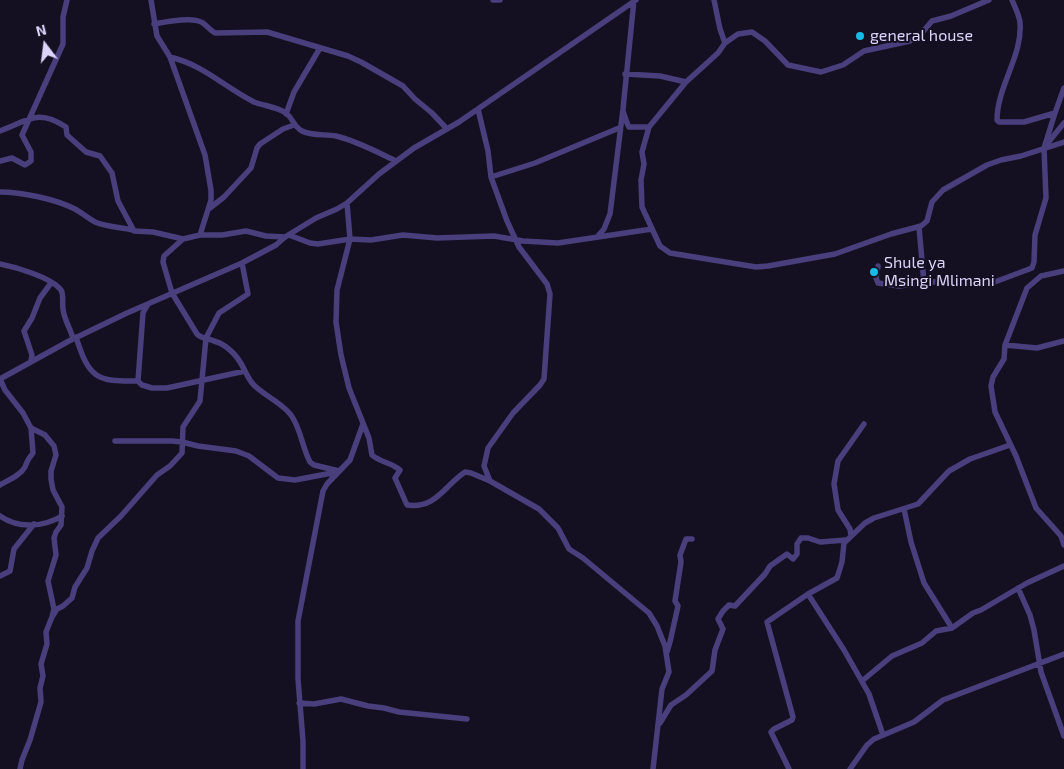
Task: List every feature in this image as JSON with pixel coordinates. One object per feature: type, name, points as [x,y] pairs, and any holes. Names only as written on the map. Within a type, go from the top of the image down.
[{"type":"street","points":[[0,161],[12,158],[24,165],[29,164],[31,161],[31,152],[22,135],[63,44],[63,17],[67,0]]},
{"type":"street","points":[[151,0],[157,36],[170,57],[205,155],[211,200],[200,235]]},
{"type":"street","points":[[493,0],[500,0]]},
{"type":"street","points":[[597,237],[604,229],[610,214],[634,0]]},
{"type":"street","points":[[0,485],[19,474],[24,468],[27,459],[33,453],[31,428],[23,413],[5,390],[0,379],[74,338],[242,263],[347,203],[414,148],[478,109],[634,0]]},
{"type":"street","points":[[714,0],[725,43]]},
{"type":"street","points":[[1012,0],[1020,20],[1018,47],[1005,80],[997,120],[999,122],[1024,122],[1055,113]]},
{"type":"street","points":[[985,1],[951,16],[932,21],[922,34],[910,41],[864,51],[843,65],[821,72],[788,65],[765,41],[752,32],[738,34],[725,43],[718,53],[686,82],[649,127],[642,152],[644,164],[641,180],[642,207],[662,248],[670,253],[756,266],[768,266],[835,254],[891,234],[918,227],[927,221],[932,202],[943,190],[1000,160],[1021,156],[1064,142]]},
{"type":"street","points":[[154,24],[169,21],[196,20],[202,22],[215,33],[267,32],[361,62],[403,86],[415,100],[435,115],[447,129]]},
{"type":"street","points":[[286,114],[294,92],[320,48]]},
{"type":"street","points":[[170,57],[184,60],[200,67],[243,96],[258,104],[286,114],[294,125],[306,133],[324,134],[348,140],[396,161]]},
{"type":"street","points":[[626,74],[660,76],[686,82]]},
{"type":"street","points":[[878,266],[876,280],[880,284],[899,286],[942,281],[992,283],[1032,268],[1035,235],[1046,198],[1044,148],[1064,88]]},
{"type":"street","points":[[478,109],[488,150],[491,178],[515,239],[549,289],[544,378],[540,385],[513,413],[488,448],[484,466],[490,481]]},
{"type":"street","points":[[623,109],[629,127],[649,127]]},
{"type":"street","points":[[0,131],[31,118],[42,116],[66,127],[67,135],[86,152],[100,156],[112,174],[118,201],[133,230]]},
{"type":"street","points":[[1044,148],[1064,123]]},
{"type":"street","points":[[209,209],[224,197],[251,168],[260,144],[283,129],[294,125]]},
{"type":"street","points":[[491,178],[535,163],[620,128]]},
{"type":"street","points":[[0,192],[22,193],[61,204],[101,224],[183,239],[200,235],[246,231],[266,236],[287,236],[318,244],[350,239],[371,240],[403,235],[437,238],[494,236],[532,242],[558,243],[652,229]]},
{"type":"street","points":[[347,203],[350,239],[337,290],[336,322],[349,388],[369,438],[370,450],[374,457],[400,470],[394,478],[408,504],[419,506],[431,502],[465,472],[490,481],[542,511],[558,528],[565,545],[569,549],[583,558],[647,610],[657,626],[666,654],[669,672],[662,689],[653,769]]},
{"type":"street","points":[[918,227],[924,283]]},
{"type":"street","points":[[183,239],[164,256],[163,260],[172,293],[177,304],[193,325],[196,334],[222,344],[229,349],[240,359],[255,386],[276,400],[292,417],[297,424],[310,462],[314,465],[339,471]]},
{"type":"street","points":[[20,769],[40,702],[41,664],[47,644],[46,632],[52,617],[56,609],[64,606],[72,598],[75,587],[87,568],[98,538],[121,516],[157,475],[182,453],[183,427],[200,401],[206,338],[220,313],[248,294],[242,263]]},
{"type":"street","points":[[0,264],[16,267],[46,279],[62,292],[64,316],[81,353],[96,377],[112,382],[138,382],[142,385],[158,388],[246,371]]},
{"type":"street","points":[[1064,270],[1040,276],[1029,286],[1005,345],[1004,359],[993,377],[991,386],[995,412],[1016,456],[1037,510],[1062,536],[1064,545]]},
{"type":"street","points":[[31,361],[32,355],[24,331],[32,318],[40,298],[51,283]]},
{"type":"street","points":[[138,382],[143,313],[148,304]]},
{"type":"street","points":[[1005,345],[1037,348],[1064,341]]},
{"type":"street","points":[[303,769],[298,638],[301,598],[320,501],[327,484],[350,460],[363,424]]},
{"type":"street","points":[[848,538],[850,529],[838,510],[834,484],[838,461],[864,424]]},
{"type":"street","points":[[31,428],[45,436],[56,451],[51,479],[62,507],[62,516],[61,525],[55,534],[56,555],[48,581],[54,609],[52,617]]},
{"type":"street","points":[[115,441],[182,442],[239,452],[249,456],[278,478],[295,480],[339,471]]},
{"type":"street","points":[[788,769],[771,732],[774,728],[792,720],[793,717],[766,625],[769,619],[837,578],[842,562],[843,546],[848,538],[870,520],[916,505],[922,501],[949,470],[970,458],[1010,445]]},
{"type":"street","points":[[904,509],[911,542],[924,583],[952,628]]},
{"type":"street","points":[[0,516],[9,521],[34,524],[49,523],[62,516]]},
{"type":"street","points":[[0,576],[10,571],[14,549],[34,524]]},
{"type":"street","points":[[658,727],[671,705],[686,695],[712,671],[714,656],[723,627],[719,624],[718,619],[726,607],[729,605],[735,606],[775,561],[787,554],[792,559],[797,554],[797,544],[801,538],[820,542],[848,538]]},
{"type":"street","points":[[666,654],[678,606],[675,601],[681,562],[680,556],[686,539],[692,539]]},
{"type":"street","points":[[862,681],[892,656],[924,642],[936,631],[952,628],[973,613],[1018,588],[1064,566]]},
{"type":"street","points":[[1018,588],[1030,615],[1037,644],[1039,665],[1064,736]]},
{"type":"street","points":[[808,594],[862,681],[874,704],[883,735]]},
{"type":"street","points":[[850,769],[868,745],[883,735],[914,722],[943,700],[1064,654]]},
{"type":"street","points":[[299,703],[314,704],[341,699],[400,712],[467,719]]},
{"type":"place","name":"general house","points":[[860,36]]},
{"type":"place","name":"Shule ya Msingi Mlimani","points":[[874,272]]}]
